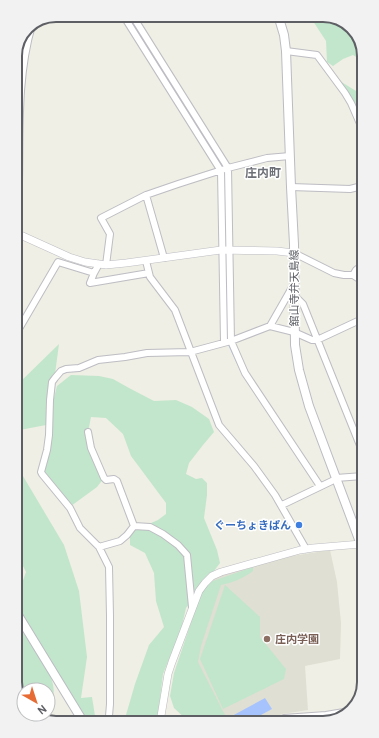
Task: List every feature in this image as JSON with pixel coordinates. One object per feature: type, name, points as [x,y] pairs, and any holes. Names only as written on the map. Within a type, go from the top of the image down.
[{"type":"main road","name":"舘山寺弁天島線","points":[[280,22],[286,51],[294,253],[294,332],[299,370],[305,394],[357,534]]},
{"type":"main road","points":[[22,74],[24,54],[28,36]]},
{"type":"main road","points":[[22,622],[80,716]]},
{"type":"street","points":[[127,22],[221,171],[230,341],[245,373],[320,486]]},
{"type":"street","points":[[136,22],[228,168],[224,342]]},
{"type":"street","points":[[286,51],[317,55],[348,98],[357,117]]},
{"type":"street","points":[[149,273],[90,283],[94,273],[102,264],[110,234],[101,218],[146,195],[178,184],[228,168],[267,158],[290,156]]},
{"type":"street","points":[[291,187],[357,187]]},
{"type":"street","points":[[146,195],[164,258]]},
{"type":"street","points":[[22,238],[69,257],[85,262],[102,264],[126,263],[226,250],[277,251],[294,253],[334,273],[344,276],[353,275],[357,278]]},
{"type":"street","points":[[146,260],[150,277],[175,310],[219,425],[254,466],[282,505],[306,549]]},
{"type":"street","points":[[22,324],[58,262],[94,273]]},
{"type":"street","points":[[353,275],[357,269]]},
{"type":"street","points":[[270,326],[294,282]]},
{"type":"street","points":[[294,295],[303,304],[357,438]]},
{"type":"street","points":[[109,716],[109,567],[99,547],[80,528],[70,508],[41,472],[47,450],[49,435],[52,382],[61,371],[79,368],[98,360],[147,353],[190,352],[230,341],[270,326],[294,332],[312,340],[317,340],[357,321]]},
{"type":"street","points":[[88,432],[91,448],[104,478],[106,480],[114,479],[117,481],[134,526]]},
{"type":"street","points":[[282,505],[336,478],[357,476]]},
{"type":"street","points":[[99,547],[120,541],[134,526]]},
{"type":"street","points":[[134,526],[150,526],[178,545],[187,555],[192,608]]},
{"type":"street","points":[[161,716],[170,668],[192,608],[202,587],[208,579],[216,574],[306,549],[357,547]]},
{"type":"street","points":[[312,716],[334,714]]},
{"type":"shaded area","name":"庄内学園","points":[[330,550],[337,582],[341,623],[340,659],[305,666],[308,710],[282,714],[279,716],[214,716],[194,654],[192,619],[210,582],[218,576],[292,556]]},
{"type":"green space","points":[[314,22],[326,22],[338,25],[344,29],[350,35],[354,43],[357,58],[353,55],[343,59],[333,66],[327,62],[326,41]]},
{"type":"green space","points":[[335,78],[356,91],[357,90],[357,110],[353,107]]},
{"type":"green space","points":[[59,344],[55,374],[47,397],[46,425],[22,430],[22,380]]},
{"type":"green space","points":[[71,375],[99,376],[113,379],[154,401],[176,400],[192,407],[209,419],[214,432],[189,463],[186,474],[196,479],[202,478],[207,483],[204,518],[217,550],[220,563],[186,608],[181,630],[163,674],[157,716],[126,715],[149,645],[164,627],[156,601],[154,573],[145,553],[130,545],[130,532],[158,520],[166,514],[166,503],[131,456],[123,434],[106,418],[91,417],[88,432],[104,478],[97,487],[71,506],[42,468],[50,413],[57,386]]},
{"type":"green space","points":[[22,474],[64,545],[79,591],[87,657],[81,698],[92,697],[95,716],[85,716],[22,613],[22,583],[26,572],[22,564]]},
{"type":"green space","points":[[253,567],[253,571],[246,576],[234,582],[221,585],[201,646],[198,662],[225,716],[183,716],[174,708],[170,696],[174,673],[202,590],[210,582]]},
{"type":"green space","points":[[225,585],[260,617],[260,637],[286,669],[284,679],[223,709],[200,659]]},
{"type":"green space","points":[[22,630],[50,675],[52,682],[22,682]]},
{"type":"water","points":[[265,698],[272,709],[259,716],[232,716]]},
{"type":"waterway","points":[[132,22],[223,167]]},
{"type":"waterway","points":[[224,173],[226,248]]},
{"type":"waterway","points":[[226,252],[226,280]]},
{"type":"waterway","points":[[226,304],[226,316]]},
{"type":"waterway","points":[[229,345],[243,375]]},
{"type":"place","name":"ぐーちょきぱん","points":[[299,525]]},
{"type":"place","name":"庄内学園","points":[[267,639]]},
{"type":"district","name":"庄内町","points":[[263,173]]}]
